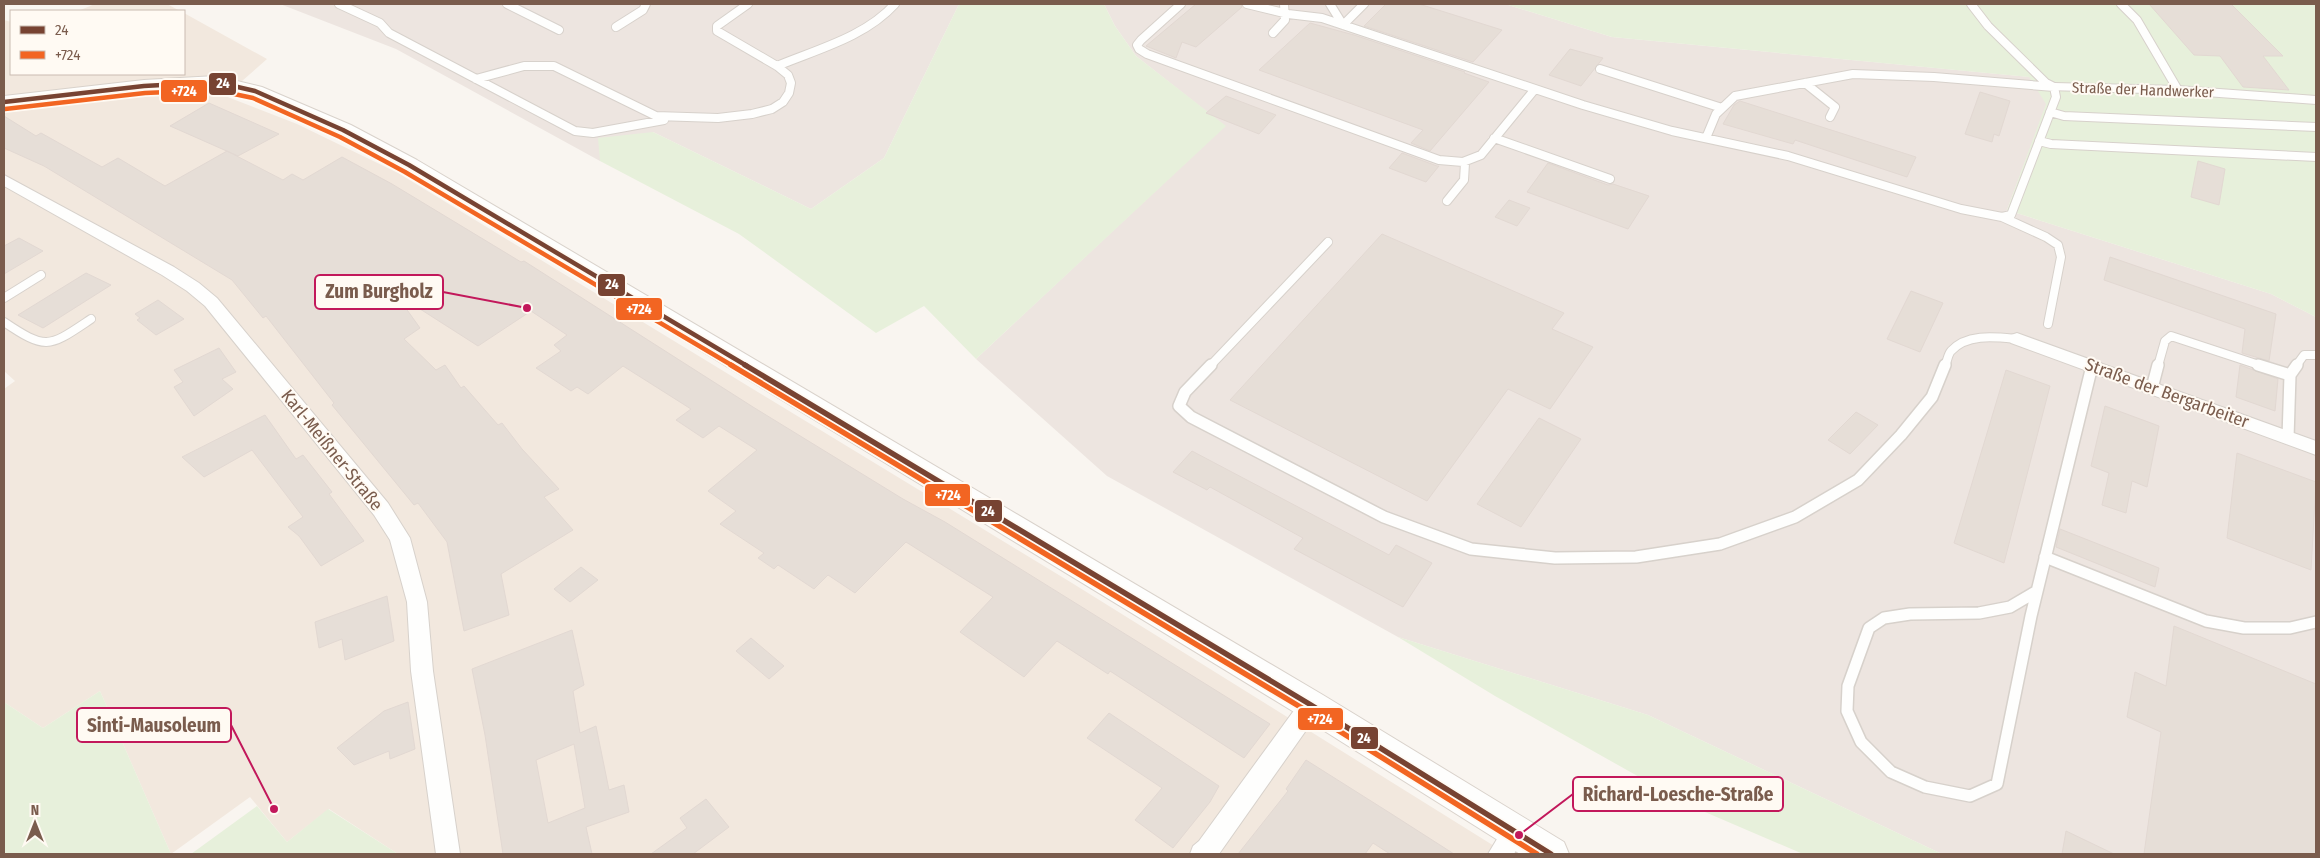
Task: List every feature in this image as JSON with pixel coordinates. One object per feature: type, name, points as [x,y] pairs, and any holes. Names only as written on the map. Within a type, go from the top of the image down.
[{"type":"main road","points":[[4,102],[126,88],[216,82],[255,91],[300,110],[425,174],[1310,706],[1551,854]]},
{"type":"street","name":"Straße der Handwerker","points":[[2054,88],[2178,90],[2316,100]]},
{"type":"street","name":"Karl-Meißner-Straße","points":[[4,180],[168,271],[193,287],[211,302],[381,509],[400,538],[418,602],[422,671],[448,854]]},
{"type":"street","name":"Straße der Bergarbeiter","points":[[2017,339],[2316,448]]},
{"type":"street","points":[[1202,854],[1208,849],[1310,706]]},
{"type":"street","points":[[1500,854],[1514,832]]},
{"type":"lane","points":[[340,4],[380,23],[390,32],[575,131],[602,132],[672,118]]},
{"type":"lane","points":[[507,4],[559,30]]},
{"type":"lane","points":[[616,27],[643,10],[646,4]]},
{"type":"lane","points":[[476,79],[522,66],[540,64],[554,66],[644,112],[656,116],[718,118],[752,114],[772,109],[783,102],[789,93],[791,83],[788,75],[777,66],[717,31],[717,26],[723,19],[748,4]]},
{"type":"lane","points":[[777,66],[858,32],[882,18],[895,4]]},
{"type":"lane","points":[[1181,4],[1137,44],[1138,48],[1147,54],[1432,158],[1465,163],[1481,155],[1535,89]]},
{"type":"lane","points":[[1247,4],[1288,14],[1322,18],[1535,89],[1654,126],[1788,156],[1961,209],[2002,217],[2046,237],[2058,245],[2061,257],[2048,324]]},
{"type":"lane","points":[[1274,33],[1286,21],[1288,14],[1284,4]]},
{"type":"lane","points":[[1330,4],[1343,25]]},
{"type":"lane","points":[[1343,25],[1364,4]]},
{"type":"lane","points":[[1971,4],[1988,26],[2046,83],[2054,88]]},
{"type":"lane","points":[[2121,4],[2137,20],[2178,90]]},
{"type":"lane","points":[[1600,69],[1722,108]]},
{"type":"lane","points":[[1706,138],[1708,127],[1722,108],[1735,96],[1805,83],[1830,76],[1853,74],[1934,77],[2054,88]]},
{"type":"lane","points":[[1805,83],[1835,107],[1830,117]]},
{"type":"lane","name":"Straße der Handwerker","points":[[2002,217],[2011,215],[2056,97],[2054,88]]},
{"type":"lane","points":[[2050,112],[2064,116],[2316,127]]},
{"type":"lane","points":[[1494,138],[1610,179]]},
{"type":"lane","points":[[2039,141],[2051,144],[2316,157]]},
{"type":"lane","points":[[1447,202],[1464,180],[1465,163]]},
{"type":"lane","points":[[1328,242],[1185,392],[1179,406],[1191,418],[1384,517],[1471,549],[1554,558],[1636,557],[1720,544],[1795,517],[1858,480],[1932,397],[1951,351],[1971,339],[1992,336],[2017,339]]},
{"type":"lane","points":[[4,298],[41,276]]},
{"type":"lane","points":[[4,322],[36,342],[47,342],[63,337],[91,318]]},
{"type":"lane","points":[[2152,388],[2165,341],[2171,336],[2290,375]]},
{"type":"lane","points":[[2288,438],[2290,375],[2304,355],[2316,355]]},
{"type":"lane","points":[[2037,591],[2010,607],[1979,613],[1910,614],[1884,618],[1869,628],[1848,686],[1847,711],[1862,742],[1891,772],[1925,787],[1970,796],[1997,784],[2037,591],[2092,366]]},
{"type":"lane","points":[[2045,557],[2206,621],[2244,628],[2290,628],[2316,622]]},
{"type":"shaded area","points":[[95,4],[167,4],[178,10],[80,10]]},
{"type":"shaded area","points":[[280,4],[959,4],[884,158],[811,209],[653,132],[613,159],[600,161],[396,49]]},
{"type":"shaded area","points":[[1104,4],[1505,4],[1612,37],[2030,77],[2047,103],[2007,210],[2271,294],[2316,317],[2316,854],[1942,854],[1648,715],[1398,637],[1107,476],[976,359],[1225,126],[1136,56],[1115,26]]},
{"type":"shaded area","points":[[185,14],[267,59],[225,96],[297,124],[398,173],[1072,583],[1507,854],[398,854],[329,809],[287,842],[250,797],[171,854],[100,691],[43,728],[4,702],[4,389],[15,381],[4,371],[4,20],[10,22],[10,75],[185,75]]},
{"type":"green space","points":[[959,4],[1104,4],[1115,26],[1136,56],[1226,126],[976,359],[924,306],[876,333],[739,234],[600,161],[598,138],[653,132],[811,209],[884,158]]},
{"type":"green space","points":[[1505,4],[2316,4],[2316,317],[2271,294],[2007,210],[2046,104],[2029,77],[1612,37]]},
{"type":"green space","points":[[1398,637],[1648,715],[1942,854],[1803,854],[1691,806],[1495,696]]},
{"type":"green space","points":[[100,691],[171,854],[4,854],[4,702],[43,728]]},
{"type":"green space","points":[[257,806],[287,842],[328,809],[398,854],[191,854]]},
{"type":"building","points":[[1196,4],[1241,4],[1242,7],[1196,47],[1182,42],[1176,58],[1146,46]]},
{"type":"building","points":[[1386,4],[1419,4],[1502,30],[1473,62],[1364,26]]},
{"type":"building","points":[[2149,4],[2231,4],[2283,56],[2263,56],[2289,90],[2243,87],[2220,56],[2194,55]]},
{"type":"building","points":[[1310,23],[1354,35],[1465,72],[1489,82],[1430,151],[1411,143],[1423,130],[1259,70]]},
{"type":"building","points":[[1570,49],[1603,58],[1581,86],[1549,75]]},
{"type":"building","points":[[1980,92],[2010,101],[1999,136],[1994,134],[1992,142],[1965,134]]},
{"type":"building","points":[[1226,96],[1276,115],[1259,134],[1206,113]]},
{"type":"building","points":[[1740,101],[1916,157],[1907,177],[1795,140],[1793,144],[1723,124],[1734,105]]},
{"type":"building","points":[[209,103],[279,134],[238,156],[170,126]]},
{"type":"building","points":[[4,116],[36,136],[41,133],[102,167],[118,158],[165,186],[227,151],[283,180],[292,174],[303,180],[342,157],[392,184],[521,262],[524,261],[753,407],[903,499],[945,522],[1270,724],[1244,758],[1110,671],[1108,674],[1057,641],[1024,677],[960,632],[993,597],[906,542],[855,593],[828,575],[814,589],[778,565],[774,569],[758,558],[764,553],[720,524],[736,511],[708,491],[757,450],[719,426],[703,438],[676,420],[691,409],[623,366],[588,394],[577,387],[571,391],[536,368],[561,351],[554,345],[567,335],[531,311],[478,346],[395,293],[420,328],[404,339],[436,370],[445,365],[461,388],[464,386],[498,425],[502,423],[522,449],[559,489],[544,497],[573,530],[501,574],[509,615],[464,631],[447,542],[418,503],[414,505],[332,405],[334,403],[266,316],[263,318],[232,280],[44,166],[4,148]]},
{"type":"building","points":[[1402,153],[1439,166],[1426,182],[1389,168]]},
{"type":"building","points":[[2198,161],[2225,169],[2219,205],[2191,197]]},
{"type":"building","points":[[1548,163],[1608,185],[1613,184],[1649,196],[1628,229],[1527,192]]},
{"type":"building","points":[[1509,200],[1530,208],[1517,226],[1495,217]]},
{"type":"building","points":[[1382,234],[1564,313],[1552,329],[1593,347],[1550,409],[1508,389],[1427,501],[1230,400]]},
{"type":"building","points":[[19,238],[43,251],[4,274],[4,246]]},
{"type":"building","points":[[2110,257],[2276,314],[2269,361],[2242,353],[2245,329],[2104,280]]},
{"type":"building","points":[[86,273],[111,285],[43,328],[18,315]]},
{"type":"building","points":[[1911,291],[1943,303],[1920,352],[1887,339]]},
{"type":"building","points":[[158,300],[184,319],[156,335],[137,320],[140,318],[135,314]]},
{"type":"building","points":[[219,348],[236,372],[222,379],[233,389],[194,416],[174,387],[183,382],[174,370]]},
{"type":"building","points":[[2240,365],[2278,379],[2275,411],[2236,397]]},
{"type":"building","points":[[2006,370],[2050,386],[2004,563],[1954,543]]},
{"type":"building","points":[[2105,406],[2159,426],[2147,487],[2132,481],[2126,513],[2102,505],[2109,473],[2091,466]]},
{"type":"building","points":[[1856,412],[1878,425],[1850,454],[1828,440]]},
{"type":"building","points":[[265,415],[296,459],[303,455],[332,492],[329,494],[364,541],[321,566],[299,536],[288,527],[303,517],[252,450],[204,477],[182,457]]},
{"type":"building","points":[[1539,418],[1581,439],[1521,527],[1477,504]]},
{"type":"building","points":[[1192,451],[1389,555],[1396,545],[1432,563],[1403,607],[1294,549],[1303,538],[1210,487],[1207,490],[1173,472]]},
{"type":"building","points":[[2237,453],[2316,482],[2311,570],[2227,538]]},
{"type":"building","points":[[2060,529],[2159,568],[2155,587],[2056,547]]},
{"type":"building","points":[[581,567],[598,580],[570,602],[554,589]]},
{"type":"building","points":[[387,596],[394,641],[345,660],[342,639],[319,648],[315,622]]},
{"type":"building","points":[[2174,626],[2316,684],[2316,854],[2144,854],[2161,732],[2127,717],[2135,672],[2166,686]]},
{"type":"building","points":[[572,630],[584,685],[573,691],[580,733],[596,726],[609,790],[624,785],[629,812],[586,827],[592,854],[503,854],[485,735],[472,669]],"holes":[[[574,744],[585,808],[548,823],[536,760]]]},
{"type":"building","points":[[751,638],[784,666],[769,679],[736,651]]},
{"type":"building","points":[[408,702],[415,749],[390,759],[389,751],[354,765],[337,748],[384,711]]},
{"type":"building","points":[[1109,713],[1219,786],[1210,802],[1173,848],[1135,820],[1162,788],[1087,738]]},
{"type":"building","points":[[1306,760],[1454,854],[1390,854],[1373,843],[1365,854],[1238,854],[1288,791],[1286,789]]},
{"type":"building","points":[[706,799],[729,827],[693,854],[651,854],[687,828],[680,818]]},
{"type":"building","points":[[2066,831],[2114,854],[2062,854]]},
{"type":"transit line","name":"24","points":[[4,102],[144,86],[216,82],[255,91],[343,130],[409,165],[604,280],[1311,705],[1551,854]]},
{"type":"transit line","name":"+724","points":[[5,109],[145,93],[215,90],[253,98],[340,137],[405,172],[600,286],[1307,711],[1537,854]]},
{"type":"place","name":"Zum Burgholz","points":[[527,308]]},
{"type":"place","name":"Sinti-Mausoleum","points":[[274,809]]},
{"type":"place","name":"Richard-Loesche-Straße","points":[[1519,835]]}]
